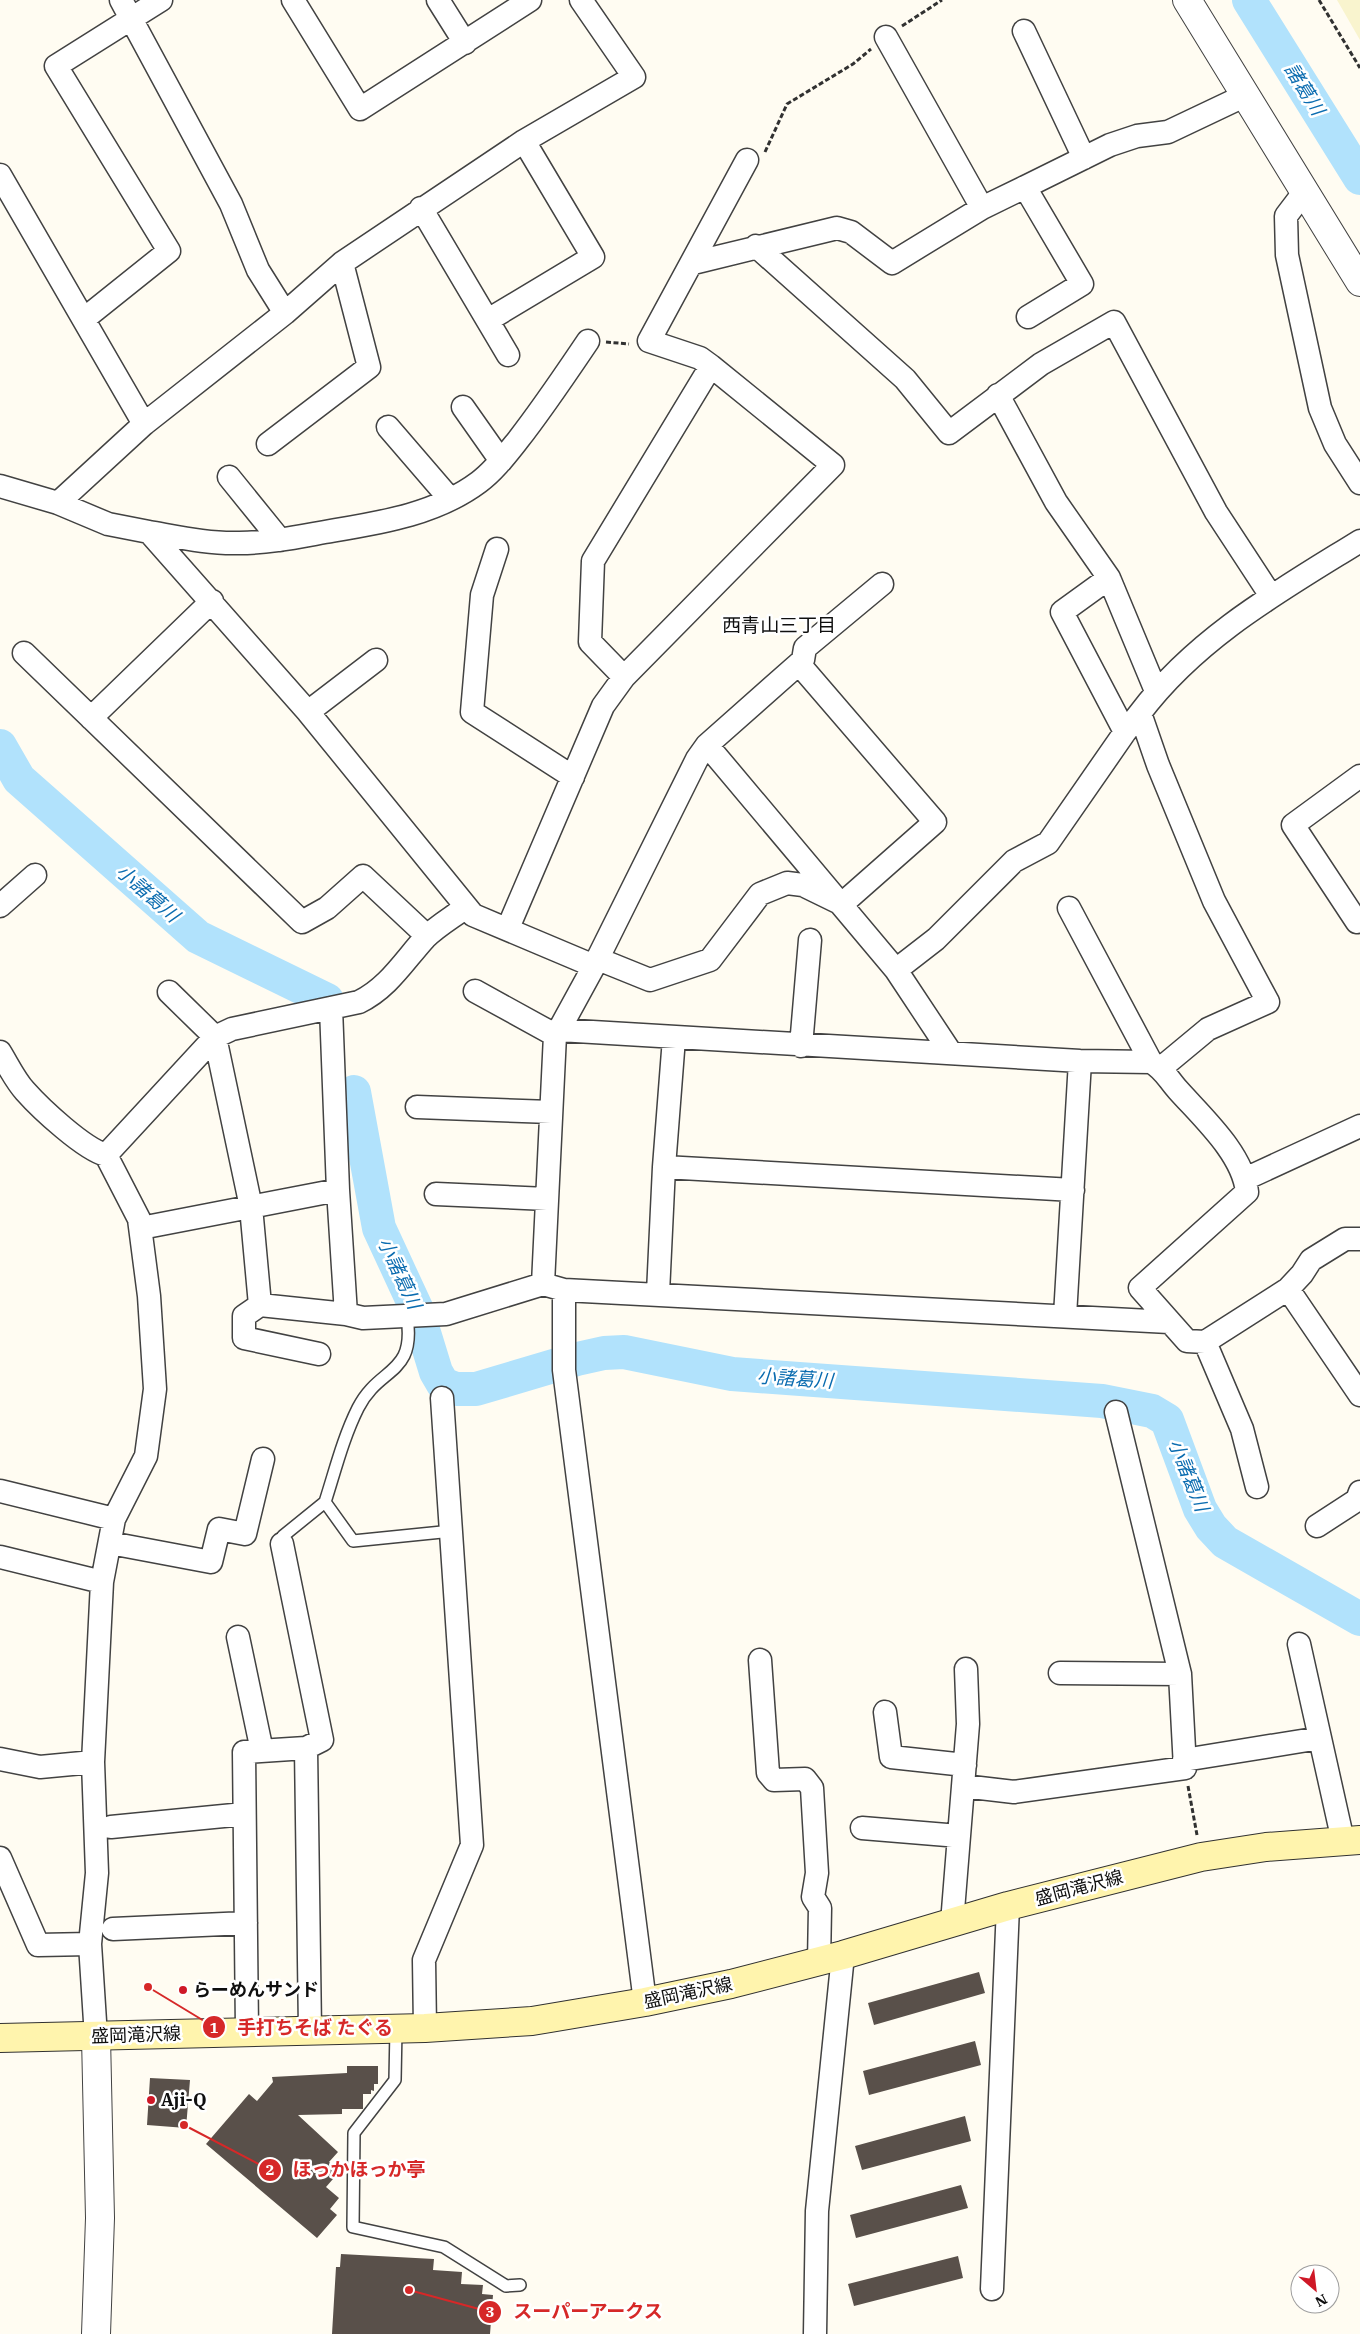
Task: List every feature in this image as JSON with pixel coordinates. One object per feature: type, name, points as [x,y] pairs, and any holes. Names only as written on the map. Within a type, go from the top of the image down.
[{"type":"main road","name":"盛岡滝沢線","points":[[0,2038],[425,2028],[532,2021],[645,2002],[831,1959],[1008,1906],[1201,1857],[1266,1847],[1352,1841]]},
{"type":"street","points":[[84,319],[169,251],[56,66],[126,9],[161,0]]},
{"type":"street","points":[[293,0],[360,109],[530,0]]},
{"type":"street","points":[[438,0],[465,43]]},
{"type":"street","points":[[58,503],[144,424],[284,313],[342,263],[421,208],[524,141],[634,77],[581,0]]},
{"type":"street","points":[[1187,0],[1360,282]]},
{"type":"street","points":[[126,9],[231,204],[258,270],[284,313]]},
{"type":"street","points":[[1024,30],[1084,158]]},
{"type":"street","points":[[886,37],[982,208]]},
{"type":"street","points":[[693,262],[837,228],[852,232],[892,263],[982,208],[1110,145],[1137,136],[1168,132],[1246,95]]},
{"type":"street","points":[[488,320],[593,257],[524,141]]},
{"type":"street","points":[[508,928],[574,777],[602,706],[624,677],[833,465],[700,358],[649,341],[747,160]]},
{"type":"street","points":[[0,175],[144,424]]},
{"type":"street","points":[[1025,187],[1082,284],[1028,316]]},
{"type":"street","points":[[1304,190],[1286,216],[1287,255],[1320,408],[1335,444],[1360,483]]},
{"type":"street","points":[[421,208],[508,355]]},
{"type":"street","points":[[756,246],[905,379],[949,433],[1040,364],[1114,322],[1216,512],[1271,596]]},
{"type":"street","points":[[268,444],[370,367],[342,263]]},
{"type":"street","points":[[0,486],[58,503],[108,524],[198,540],[238,544],[280,540],[379,523],[423,511],[450,499],[479,482],[501,461],[546,405],[588,341]]},
{"type":"street","points":[[624,677],[590,642],[592,561],[711,366]]},
{"type":"street","points":[[998,395],[1056,502],[1109,578],[1156,691]]},
{"type":"street","points":[[463,406],[501,461]]},
{"type":"street","points":[[388,428],[450,499]]},
{"type":"street","points":[[228,477],[280,540]]},
{"type":"street","points":[[149,532],[212,600],[308,712],[473,915],[596,963],[650,980],[710,960],[760,894],[787,883],[804,885],[842,904]]},
{"type":"street","points":[[896,970],[936,939],[1014,861],[1048,843],[1125,732],[1156,691],[1223,629],[1271,596],[1360,541]]},
{"type":"street","points":[[497,549],[482,595],[472,712],[574,777]]},
{"type":"street","points":[[1109,578],[1062,612],[1125,732]]},
{"type":"street","points":[[543,1284],[551,1112],[557,1033],[596,963],[697,759],[707,746],[803,660],[805,648],[882,584]]},
{"type":"street","points":[[91,718],[212,600]]},
{"type":"street","points":[[24,653],[302,922],[327,908],[363,876],[427,936]]},
{"type":"street","points":[[308,712],[376,660]]},
{"type":"street","points":[[799,664],[935,822],[842,904]]},
{"type":"street","points":[[476,991],[557,1033],[1156,1065],[1208,1029],[1268,1002],[1214,901],[1158,765],[1140,713]]},
{"type":"street","points":[[707,746],[896,970],[951,1053]]},
{"type":"street","points":[[1360,776],[1293,825],[1357,922],[1360,920]]},
{"type":"street","points":[[0,906],[35,876]]},
{"type":"street","points":[[106,1155],[215,1037],[232,1029],[359,1002],[375,994],[389,981],[427,936],[466,907]]},
{"type":"street","points":[[1069,908],[1156,1065],[1223,1140],[1246,1178],[1247,1192],[1140,1288],[1169,1322],[1186,1341],[1205,1342],[1288,1289],[1302,1274],[1311,1260],[1346,1239],[1360,1239]]},
{"type":"street","points":[[801,1046],[810,940]]},
{"type":"street","points":[[169,992],[215,1037],[251,1207],[260,1305]]},
{"type":"street","points":[[331,1008],[338,1190],[346,1314]]},
{"type":"street","points":[[658,1293],[664,1167],[674,1038]]},
{"type":"street","points":[[0,1052],[24,1090],[55,1119],[96,1152],[106,1155],[139,1219],[149,1296],[155,1389],[146,1456],[114,1519],[102,1582],[93,1762],[97,1873],[90,1944],[96,2037],[100,2218],[96,2334]]},
{"type":"street","points":[[1065,1316],[1080,1061]]},
{"type":"street","points":[[416,1107],[551,1112]]},
{"type":"street","points":[[1246,1178],[1360,1126]]},
{"type":"street","points":[[664,1167],[1073,1190]]},
{"type":"street","points":[[140,1228],[338,1190]]},
{"type":"street","points":[[436,1194],[547,1199]]},
{"type":"street","points":[[319,1354],[244,1338],[244,1316],[260,1305],[346,1314],[363,1318],[446,1314],[543,1284],[564,1290],[658,1293],[1169,1322]]},
{"type":"street","points":[[1288,1289],[1360,1395]]},
{"type":"street","points":[[564,1290],[564,1361],[645,2002]]},
{"type":"street","points":[[1205,1342],[1242,1429],[1257,1488]]},
{"type":"street","points":[[425,2028],[424,1960],[472,1844],[442,1398]]},
{"type":"street","points":[[1116,1412],[1180,1674],[1185,1764]]},
{"type":"street","points":[[110,1543],[211,1562],[219,1529],[245,1534],[263,1459]]},
{"type":"street","points":[[0,1491],[114,1519]]},
{"type":"street","points":[[1317,1526],[1357,1500],[1360,1492]]},
{"type":"street","points":[[247,2031],[244,1752],[306,1748],[322,1740],[282,1544]]},
{"type":"street","points":[[0,1557],[102,1582]]},
{"type":"street","points":[[238,1637],[262,1751]]},
{"type":"street","points":[[1299,1644],[1320,1738],[1352,1841]]},
{"type":"street","points":[[760,1660],[768,1773],[774,1780],[805,1779],[812,1788],[817,1873],[813,1897],[820,1908],[831,1959],[817,2211],[814,2334]]},
{"type":"street","points":[[952,1923],[968,1724],[966,1669]]},
{"type":"street","points":[[1060,1673],[1180,1674]]},
{"type":"street","points":[[885,1712],[891,1757],[964,1775],[1014,1792],[1185,1764],[1320,1738]]},
{"type":"street","points":[[306,1748],[310,2030]]},
{"type":"street","points":[[0,1759],[40,1767],[93,1762]]},
{"type":"street","points":[[111,1827],[244,1814]]},
{"type":"street","points":[[862,1828],[959,1836]]},
{"type":"street","points":[[0,1858],[38,1945],[90,1944]]},
{"type":"street","points":[[992,2289],[1008,1906]]},
{"type":"street","points":[[113,1929],[246,1923]]},
{"type":"lane","points":[[282,1544],[283,1536],[325,1502],[348,1429],[358,1407],[370,1390],[396,1368],[406,1355],[414,1316]]},
{"type":"lane","points":[[325,1502],[353,1541],[452,1531]]},
{"type":"lane","points":[[396,2028],[395,2080],[354,2133],[353,2227],[444,2246],[506,2286],[520,2285]]},
{"type":"path","points":[[747,160],[767,151],[787,104],[853,64],[886,37],[942,0]]},
{"type":"path","points":[[1319,0],[1360,68]]},
{"type":"path","points":[[588,341],[641,345],[649,341]]},
{"type":"path","points":[[1185,1764],[1201,1857]]},
{"type":"shaded area","points":[[1337,0],[1360,0],[1360,40]]},
{"type":"building","points":[[979,1972],[985,1993],[874,2025],[868,2003]]},
{"type":"building","points":[[975,2041],[981,2065],[869,2095],[863,2071]]},
{"type":"building","points":[[347,2066],[378,2066],[378,2084],[374,2084],[374,2091],[371,2090],[371,2094],[363,2094],[363,2109],[342,2109],[342,2114],[298,2115],[338,2152],[329,2162],[340,2171],[326,2187],[339,2198],[330,2209],[337,2215],[317,2238],[206,2144],[249,2094],[257,2101],[273,2082],[272,2077],[347,2073]]},
{"type":"building","points":[[150,2078],[190,2080],[186,2128],[147,2125]]},
{"type":"building","points":[[965,2116],[971,2141],[862,2170],[855,2146]]},
{"type":"building","points":[[961,2185],[968,2208],[856,2238],[850,2215]]},
{"type":"building","points":[[341,2254],[434,2259],[433,2270],[462,2272],[461,2284],[483,2285],[482,2294],[493,2295],[490,2334],[332,2334],[336,2267],[340,2267]]},
{"type":"building","points":[[958,2256],[963,2278],[854,2306],[848,2284]]},
{"type":"waterway","name":"諸葛川","points":[[1249,0],[1360,178]]},
{"type":"waterway","name":"小諸葛川","points":[[0,746],[19,779],[198,937],[327,1000]]},
{"type":"waterway","name":"小諸葛川","points":[[354,1092],[379,1228],[417,1310],[436,1372],[443,1384],[456,1389],[476,1389],[577,1359],[604,1353],[624,1352],[732,1374],[1102,1401],[1152,1411],[1167,1420],[1200,1509],[1211,1527],[1225,1542],[1360,1619]]},
{"type":"place","name":"手打ちそば たぐる","points":[[148,1987]]},
{"type":"place","name":"らーめんサンド","points":[[183,1990]]},
{"type":"place","name":"Aji-Q","points":[[151,2100]]},
{"type":"place","name":"ほっかほっか亭","points":[[184,2125]]},
{"type":"place","name":"スーパーアークス","points":[[409,2290]]},
{"type":"district","name":"西青山三丁目","points":[[779,625]]}]
